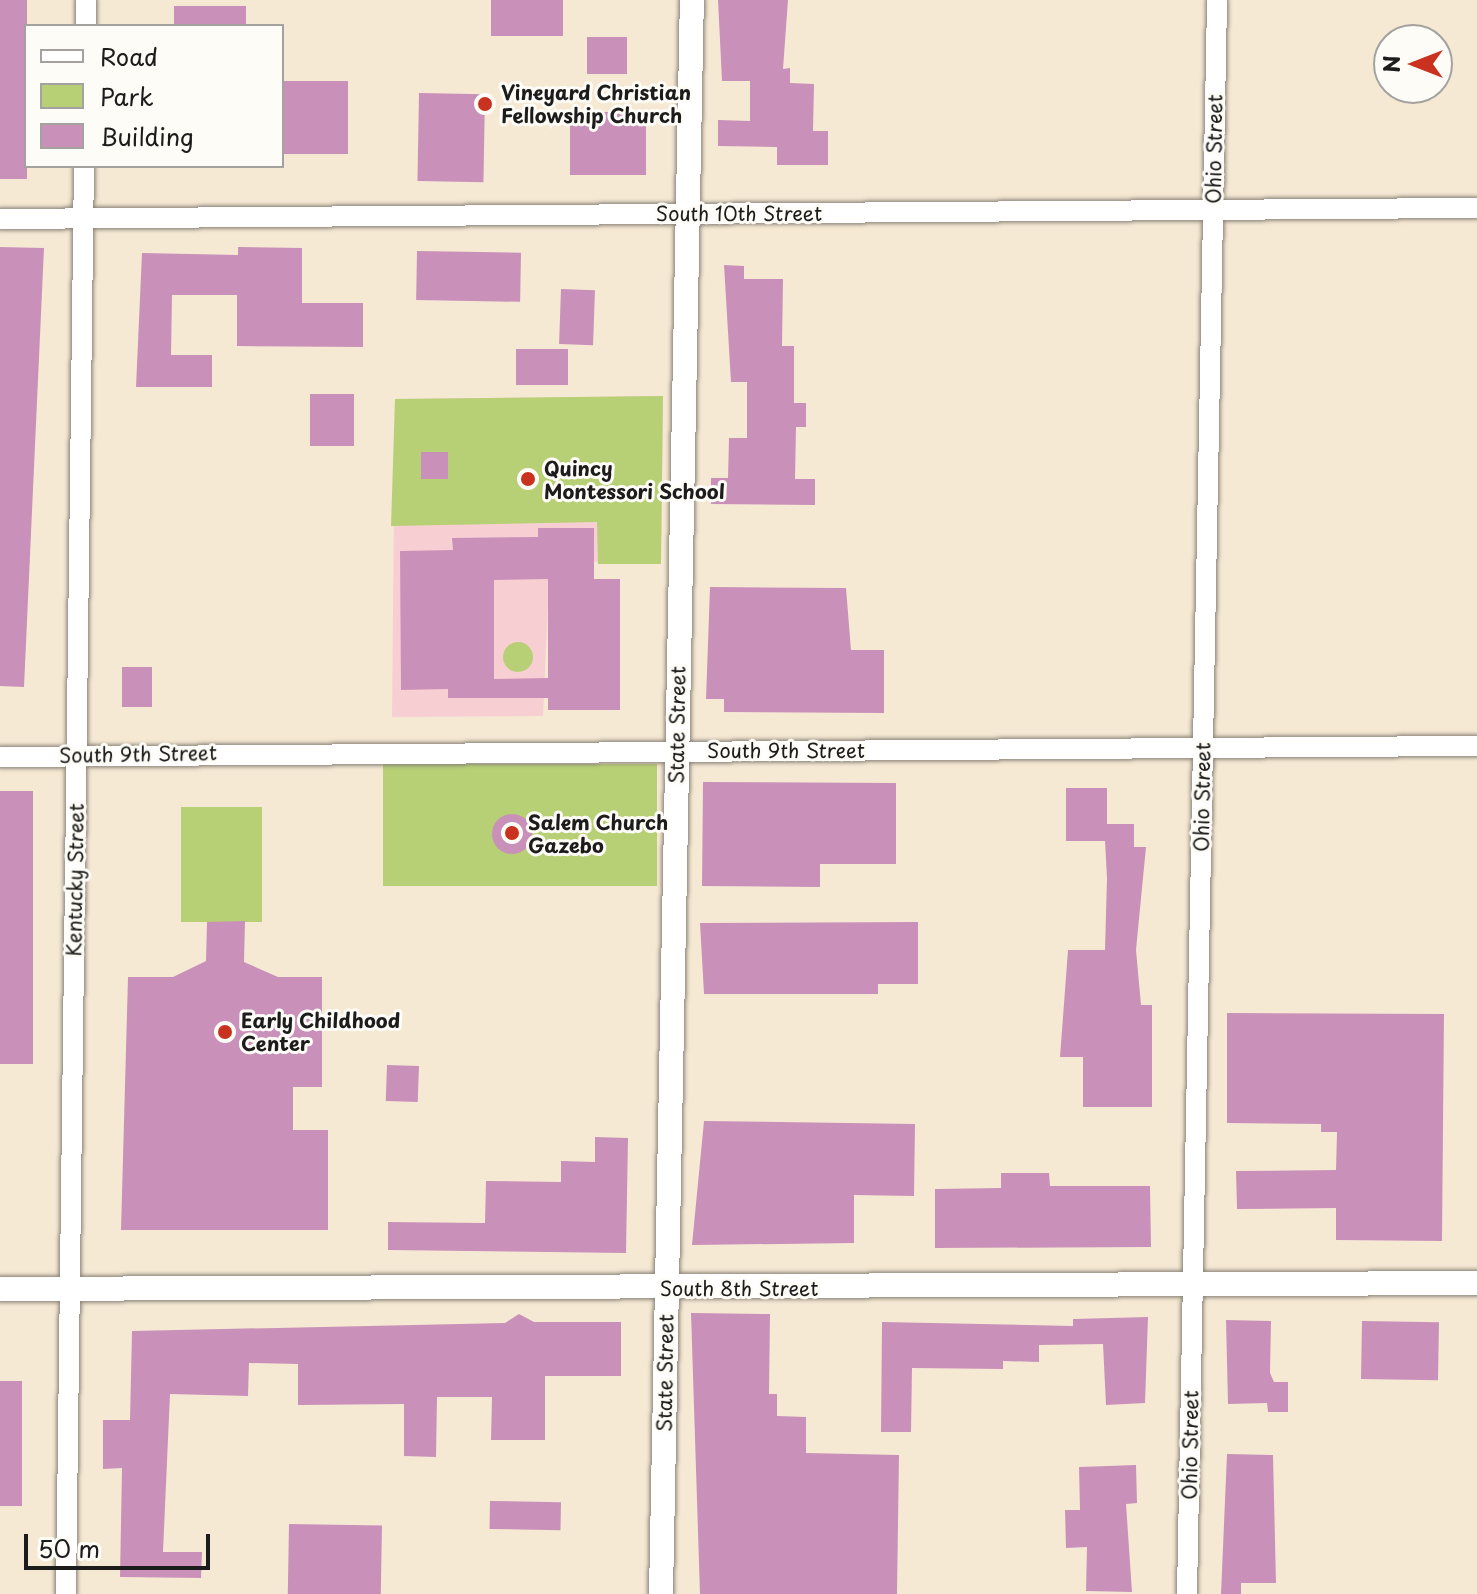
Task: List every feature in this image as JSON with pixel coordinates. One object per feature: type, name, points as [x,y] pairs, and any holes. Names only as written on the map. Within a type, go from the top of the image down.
[{"type":"street","points":[[86,0],[86,24]]},
{"type":"street","name":"State Street","points":[[661,1594],[692,0]]},
{"type":"street","name":"Ohio Street","points":[[1187,1594],[1217,0]]},
{"type":"street","name":"Kentucky Street","points":[[66,1594],[84,168]]},
{"type":"street","name":"South 10th Street","points":[[0,219],[1477,208]]},
{"type":"street","name":"South 9th Street","points":[[0,757],[76,753],[1477,746]]},
{"type":"street","name":"South 8th Street","points":[[0,1289],[1477,1283]]},
{"type":"shaded area","name":"Quincy Montessori School","points":[[663,396],[661,564],[550,560],[543,716],[392,717],[395,399]]},
{"type":"green space","name":"Quincy Montessori School","points":[[663,396],[661,564],[598,564],[597,522],[391,526],[395,399]]},
{"type":"green space","points":[[518,642],[528,647],[533,657],[528,667],[518,672],[508,667],[503,657],[508,647]]},
{"type":"green space","points":[[383,764],[657,764],[657,886],[383,886]]},
{"type":"green space","points":[[181,807],[262,807],[262,922],[181,922]]},
{"type":"building","points":[[0,0],[27,0],[27,24],[24,24],[24,168],[27,168],[27,179],[0,179]]},
{"type":"building","points":[[491,0],[563,0],[563,36],[491,36]]},
{"type":"building","points":[[718,0],[788,0],[783,69],[790,68],[790,83],[814,84],[813,131],[828,131],[828,165],[777,165],[777,147],[718,146],[718,120],[750,121],[750,81],[722,81]]},
{"type":"building","points":[[174,6],[246,6],[246,24],[174,24]]},
{"type":"building","points":[[587,37],[627,37],[627,74],[587,74]]},
{"type":"building","points":[[284,81],[348,81],[348,154],[284,154]]},
{"type":"building","points":[[419,93],[485,94],[483,182],[417,181]]},
{"type":"building","points":[[570,112],[646,112],[646,175],[570,175]]},
{"type":"building","points":[[0,247],[44,248],[24,687],[0,686]]},
{"type":"building","points":[[238,247],[302,248],[302,303],[363,303],[363,347],[237,346],[237,295],[172,295],[171,355],[212,355],[212,387],[136,387],[142,253],[238,255]]},
{"type":"building","points":[[417,251],[521,253],[520,302],[416,300]]},
{"type":"building","points":[[724,265],[744,266],[744,279],[783,279],[782,346],[794,346],[794,403],[806,403],[806,427],[796,427],[795,479],[815,479],[815,505],[711,504],[711,478],[728,478],[729,438],[747,438],[747,382],[731,382]]},
{"type":"building","points":[[561,289],[595,290],[593,345],[559,344]]},
{"type":"building","points":[[516,349],[568,349],[568,385],[516,385]]},
{"type":"building","points":[[310,394],[354,394],[354,446],[310,446]]},
{"type":"building","points":[[421,452],[448,452],[448,479],[421,479]]},
{"type":"building","points":[[538,528],[594,528],[594,579],[620,579],[620,710],[548,710],[548,698],[448,698],[448,689],[401,690],[400,551],[453,550],[452,538],[538,537]],"holes":[[[548,579],[548,678],[494,679],[494,580]]]},
{"type":"building","points":[[710,587],[846,588],[851,650],[884,650],[884,713],[724,712],[724,699],[706,699]]},
{"type":"building","points":[[122,667],[152,667],[152,707],[122,707]]},
{"type":"building","points":[[703,782],[896,783],[896,864],[820,864],[820,887],[702,886]]},
{"type":"building","points":[[1066,788],[1107,788],[1107,824],[1134,824],[1134,847],[1146,847],[1136,950],[1141,1005],[1152,1005],[1152,1107],[1083,1107],[1083,1057],[1060,1057],[1068,950],[1105,950],[1107,878],[1105,841],[1066,841]]},
{"type":"building","points":[[0,791],[33,791],[33,1064],[0,1064]]},
{"type":"building","name":"Salem Church Gazebo","points":[[512,814],[526,820],[532,834],[526,848],[512,854],[498,848],[492,834],[498,820]]},
{"type":"building","name":"Early Childhood Center","points":[[245,921],[244,962],[278,977],[322,977],[322,1087],[293,1087],[293,1130],[328,1130],[328,1230],[121,1230],[128,977],[173,977],[206,961],[207,922]]},
{"type":"building","points":[[918,922],[918,984],[878,984],[878,994],[704,994],[700,923]]},
{"type":"building","points":[[1227,1013],[1444,1014],[1442,1241],[1336,1240],[1336,1208],[1237,1209],[1236,1171],[1336,1170],[1337,1132],[1321,1132],[1321,1124],[1227,1123]]},
{"type":"building","points":[[387,1065],[419,1066],[418,1102],[386,1101]]},
{"type":"building","points":[[704,1121],[915,1124],[914,1196],[854,1195],[854,1243],[692,1245]]},
{"type":"building","points":[[595,1137],[628,1138],[626,1253],[388,1250],[388,1222],[485,1223],[486,1181],[561,1182],[561,1161],[595,1162]]},
{"type":"building","points":[[1001,1173],[1049,1173],[1050,1186],[1150,1186],[1151,1247],[935,1248],[935,1189],[1001,1188]]},
{"type":"building","points":[[691,1313],[770,1314],[769,1394],[777,1394],[777,1416],[806,1417],[806,1453],[899,1455],[897,1594],[700,1594]]},
{"type":"building","points":[[519,1314],[534,1322],[621,1322],[621,1376],[545,1376],[545,1440],[491,1440],[492,1397],[437,1397],[436,1457],[404,1456],[404,1404],[298,1405],[298,1364],[249,1363],[248,1396],[170,1394],[163,1552],[202,1552],[201,1578],[120,1577],[122,1468],[103,1469],[103,1420],[130,1420],[132,1331],[505,1323]]},
{"type":"building","points":[[1148,1317],[1145,1403],[1106,1405],[1103,1344],[1039,1345],[1039,1362],[1003,1361],[1003,1369],[912,1368],[911,1432],[881,1432],[882,1322],[1073,1326],[1073,1319]]},
{"type":"building","points":[[1226,1320],[1271,1321],[1270,1373],[1274,1382],[1288,1382],[1288,1412],[1268,1412],[1267,1403],[1228,1404]]},
{"type":"building","points":[[1362,1321],[1439,1322],[1438,1380],[1361,1379]]},
{"type":"building","points":[[0,1381],[22,1381],[22,1506],[0,1506]]},
{"type":"building","points":[[1227,1454],[1273,1455],[1276,1583],[1241,1583],[1241,1594],[1221,1594]]},
{"type":"building","points":[[1136,1465],[1137,1503],[1126,1504],[1132,1592],[1086,1591],[1087,1547],[1066,1548],[1065,1510],[1080,1510],[1079,1467]]},
{"type":"building","points":[[490,1501],[561,1502],[561,1530],[490,1529]]},
{"type":"building","points":[[289,1524],[382,1526],[381,1594],[288,1594]]},
{"type":"place","name":"Vineyard Christian Fellowship Church","points":[[485,104]]},
{"type":"place","name":"Quincy Montessori School","points":[[528,479]]},
{"type":"place","name":"Salem Church Gazebo","points":[[512,833]]},
{"type":"place","name":"Early Childhood Center","points":[[225,1032]]}]
